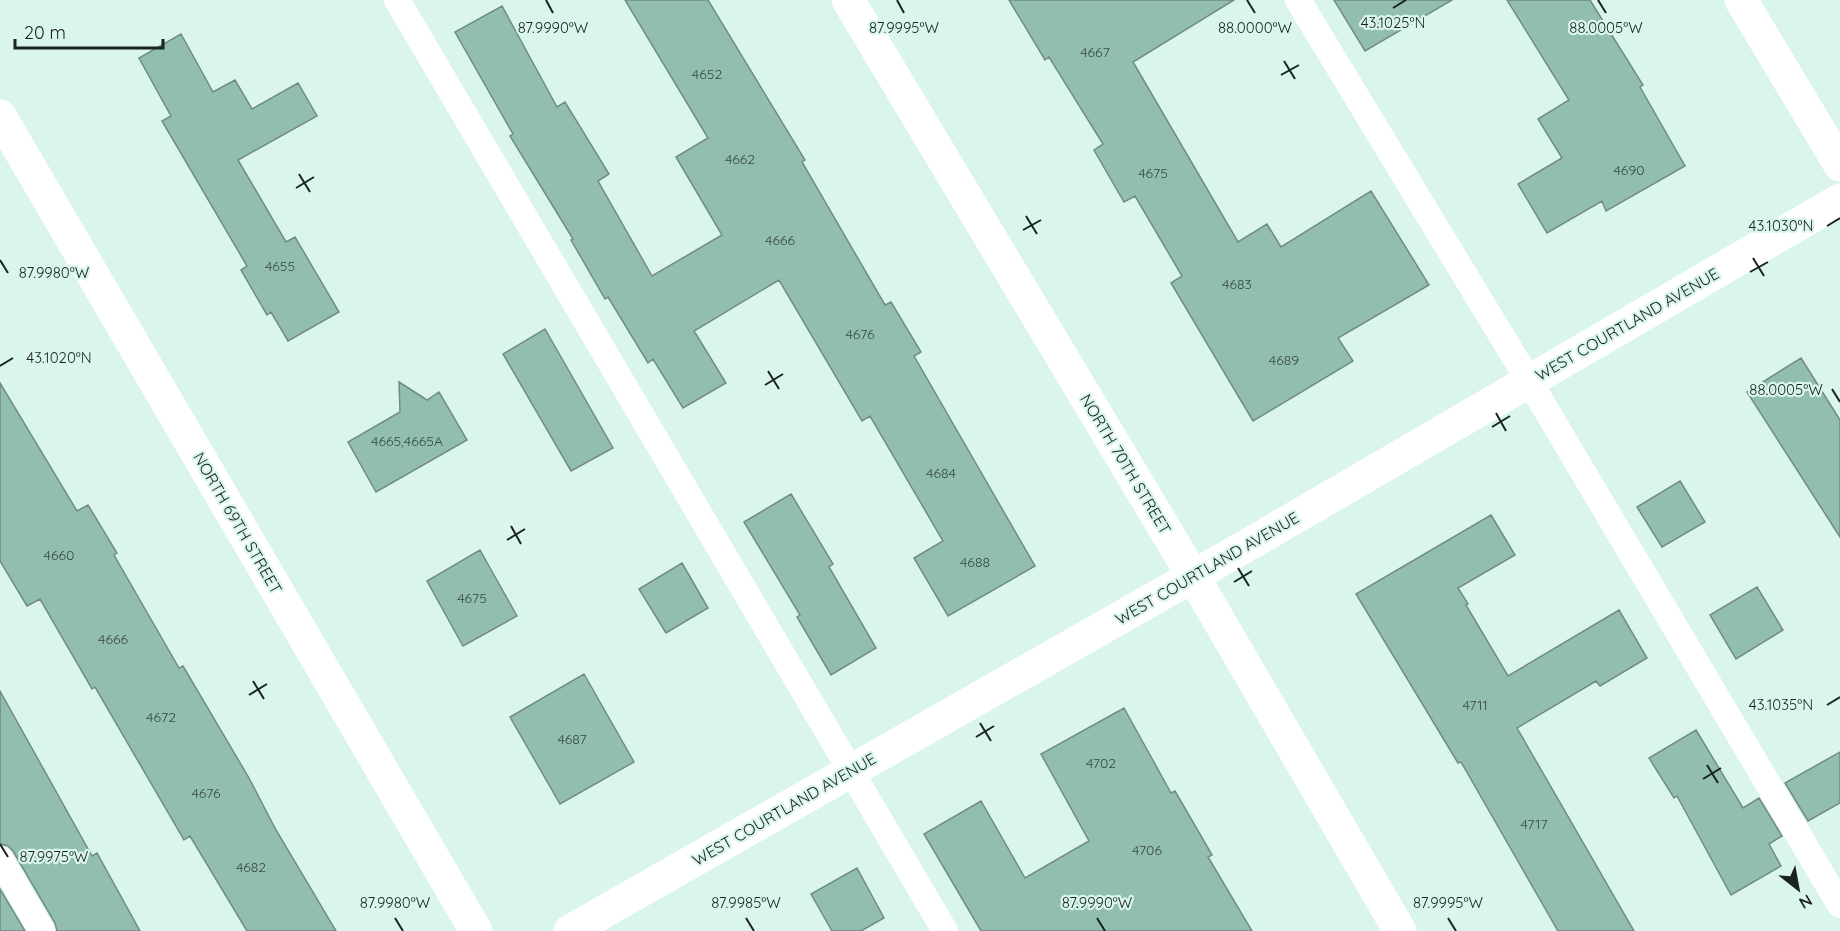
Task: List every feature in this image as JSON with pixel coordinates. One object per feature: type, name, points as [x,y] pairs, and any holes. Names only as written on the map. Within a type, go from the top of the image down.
[{"type":"street","name":"NORTH 70TH STREET","points":[[848,0],[1193,576],[1400,931]]},
{"type":"street","points":[[1741,0],[1840,165]]},
{"type":"street","name":"NORTH 69TH STREET","points":[[0,116],[476,931]]},
{"type":"street","name":"WEST COURTLAND AVENUE","points":[[570,931],[1193,576],[1840,200]]},
{"type":"lane","points":[[397,0],[945,931]]},
{"type":"lane","points":[[1298,0],[1529,381],[1840,905]]},
{"type":"lane","points":[[0,859],[42,931]]},
{"type":"building","points":[[625,0],[708,0],[805,160],[802,162],[885,305],[891,302],[921,352],[914,356],[1035,566],[948,616],[914,558],[943,541],[870,416],[862,421],[779,280],[694,331],[726,383],[683,408],[653,359],[648,363],[608,297],[605,299],[571,240],[573,239],[510,136],[513,134],[455,32],[502,6],[557,107],[565,102],[609,174],[598,181],[652,276],[722,235],[676,157],[708,138]]},
{"type":"building","points":[[1009,0],[1234,0],[1133,62],[1238,242],[1267,224],[1281,247],[1371,191],[1429,285],[1338,338],[1353,361],[1253,421],[1171,283],[1182,276],[1135,196],[1124,202],[1094,150],[1103,144],[1049,57],[1045,60]]},
{"type":"building","points":[[1334,0],[1452,0],[1365,51]]},
{"type":"building","points":[[1507,0],[1590,0],[1643,85],[1640,87],[1685,166],[1606,211],[1602,201],[1547,233],[1518,184],[1562,158],[1538,119],[1569,100]]},
{"type":"building","points":[[181,34],[213,92],[235,80],[252,109],[298,83],[317,116],[238,160],[286,242],[295,237],[339,312],[288,341],[271,312],[267,315],[241,270],[247,266],[162,121],[171,116],[139,58]]},
{"type":"building","points":[[545,329],[613,448],[571,471],[503,354]]},
{"type":"building","points":[[1801,358],[1840,420],[1840,537],[1747,392]]},
{"type":"building","points":[[399,382],[427,400],[439,392],[467,440],[376,492],[348,442],[400,412]]},
{"type":"building","points":[[0,383],[77,511],[88,505],[117,553],[114,555],[179,668],[183,666],[336,931],[247,931],[190,836],[184,840],[95,687],[92,689],[40,599],[27,606],[0,561]]},
{"type":"building","points":[[1680,481],[1705,522],[1662,547],[1637,507]]},
{"type":"building","points":[[791,494],[833,564],[829,567],[876,648],[831,675],[797,617],[800,615],[744,522]]},
{"type":"building","points":[[1491,515],[1515,555],[1458,588],[1508,676],[1619,610],[1647,658],[1600,686],[1596,681],[1517,728],[1634,931],[1558,931],[1461,762],[1458,763],[1356,594]]},
{"type":"building","points":[[480,550],[517,616],[463,646],[427,581]]},
{"type":"building","points":[[682,563],[708,608],[666,633],[639,589]]},
{"type":"building","points":[[1757,587],[1783,630],[1736,659],[1710,615]]},
{"type":"building","points":[[584,674],[634,762],[560,804],[510,717]]},
{"type":"building","points":[[0,691],[92,856],[97,853],[140,931],[57,931],[55,923],[13,851],[8,846],[0,844]]},
{"type":"building","points":[[1124,708],[1171,793],[1175,791],[1212,855],[1208,857],[1252,931],[981,931],[924,834],[981,801],[1025,878],[1089,841],[1041,754]]},
{"type":"building","points":[[1696,730],[1743,808],[1759,798],[1782,836],[1769,844],[1781,866],[1731,895],[1677,796],[1674,798],[1649,758]]},
{"type":"building","points":[[1840,752],[1840,803],[1808,821],[1785,783]]},
{"type":"building","points":[[857,868],[884,918],[861,931],[832,931],[811,894]]},
{"type":"building","points":[[0,889],[25,931],[0,931]]}]
